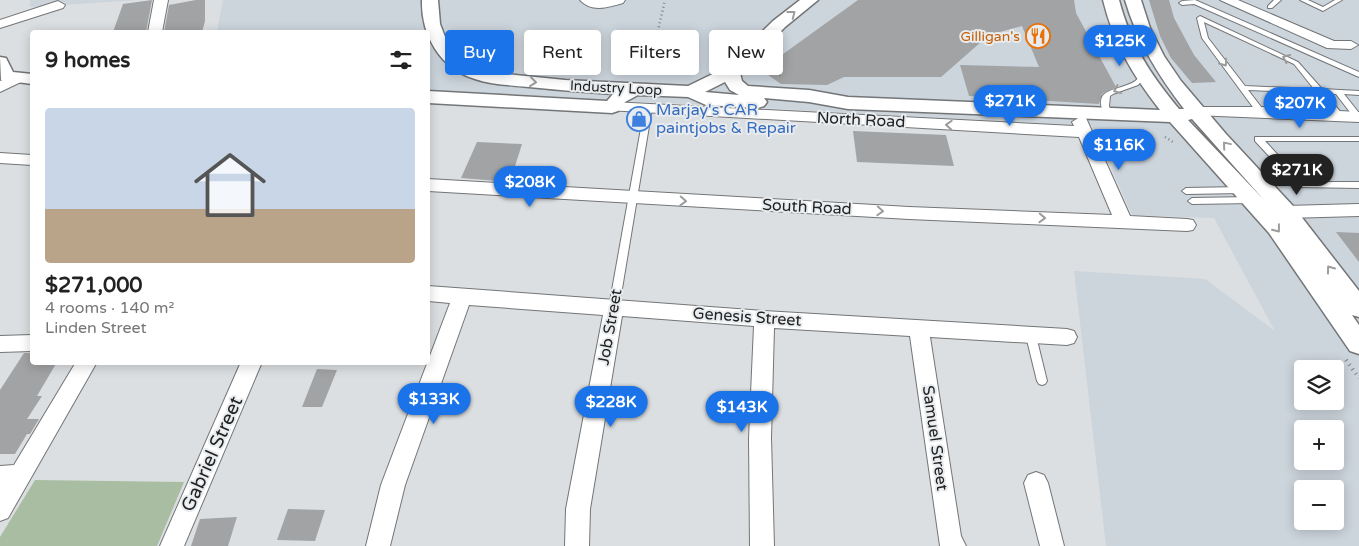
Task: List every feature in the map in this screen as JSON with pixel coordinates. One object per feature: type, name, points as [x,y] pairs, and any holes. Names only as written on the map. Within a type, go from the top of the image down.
[{"type":"street","points":[[155,30],[161,0]]},
{"type":"street","name":"Industry Loop","points":[[430,0],[428,14],[432,31],[444,51],[461,65],[484,77],[551,84],[691,92],[706,99],[824,106],[848,103]]},
{"type":"street","points":[[587,0],[601,4],[618,0]]},
{"type":"street","points":[[774,30],[809,0]]},
{"type":"street","points":[[1111,0],[1122,38],[1144,75],[1174,116],[1247,195],[1299,256],[1359,344]]},
{"type":"street","points":[[1132,0],[1147,43],[1174,83],[1286,212],[1359,308]]},
{"type":"street","points":[[1227,0],[1332,45],[1356,43]]},
{"type":"street","points":[[1255,0],[1274,3],[1356,43]]},
{"type":"street","points":[[0,24],[58,5]]},
{"type":"street","points":[[0,62],[7,76],[25,79]]},
{"type":"street","points":[[691,92],[725,75]]},
{"type":"street","name":"Industry Loop","points":[[731,75],[736,86],[744,91],[809,96],[848,103],[1108,115],[1174,116],[1199,112]]},
{"type":"street","points":[[484,77],[509,88],[513,101]]},
{"type":"street","points":[[0,87],[25,79]]},
{"type":"street","points":[[612,107],[619,98],[642,89]]},
{"type":"street","name":"North Road","points":[[430,97],[1085,132]]},
{"type":"street","points":[[1199,112],[1261,112],[1359,118]]},
{"type":"street","points":[[1077,114],[1124,222]]},
{"type":"street","points":[[0,158],[30,160]]},
{"type":"street","name":"South Road","points":[[430,185],[634,198],[1187,225]]},
{"type":"street","points":[[1286,212],[1359,210]]},
{"type":"street","name":"Genesis Street","points":[[430,294],[764,319],[1067,337]]},
{"type":"street","points":[[378,546],[393,485],[462,296]]},
{"type":"street","name":"Job Street","points":[[577,546],[578,509],[614,307]]},
{"type":"street","points":[[762,546],[760,438],[764,319]]},
{"type":"street","name":"Samuel Street","points":[[919,329],[950,541],[954,546]]},
{"type":"street","points":[[0,344],[30,343]]},
{"type":"street","points":[[0,510],[10,476],[85,365]]},
{"type":"street","name":"Gabriel Street","points":[[172,546],[251,365]]},
{"type":"street","points":[[1036,483],[1052,546]]},
{"type":"lane","points":[[1303,0],[1323,9],[1339,0]]},
{"type":"lane","points":[[1182,3],[1195,2],[1359,75]]},
{"type":"lane","points":[[1261,112],[1205,38],[1200,18],[1296,63],[1340,116]]},
{"type":"lane","points":[[1108,115],[1103,104],[1106,96],[1113,90],[1136,83],[1144,75]]},
{"type":"lane","points":[[1242,88],[1359,93]]},
{"type":"lane","points":[[1338,92],[1359,118]]},
{"type":"lane","name":"Job Street","points":[[614,307],[648,108]]},
{"type":"lane","points":[[1359,140],[1258,139],[1302,185],[1359,185]]},
{"type":"lane","points":[[1186,192],[1247,195]]},
{"type":"lane","points":[[1192,202],[1247,195]]},
{"type":"lane","points":[[1030,336],[1042,381]]},
{"type":"path","points":[[642,89],[647,80],[665,0]]},
{"type":"path","points":[[779,75],[809,96]]},
{"type":"shaded area","points":[[30,0],[138,0],[30,7]]},
{"type":"shaded area","points":[[223,0],[1359,0],[1359,546],[1106,546],[1074,271],[1205,279],[1275,331],[1214,218],[1132,215],[1092,126],[430,90],[430,30],[217,30]]},
{"type":"green space","points":[[35,480],[184,482],[157,546],[0,546],[0,537]]},
{"type":"building","points":[[152,0],[146,30],[114,30],[123,4]]},
{"type":"building","points":[[205,0],[205,21],[203,30],[164,30],[169,5]]},
{"type":"building","points":[[858,0],[1074,0],[1076,13],[1116,87],[1102,94],[1099,104],[969,96],[960,65],[1039,67],[1022,26],[989,35],[941,77],[844,77],[827,85],[781,84],[768,75],[783,75],[783,54]]},
{"type":"building","points":[[1149,0],[1169,0],[1174,18],[1194,55],[1216,82],[1192,83],[1171,58],[1160,36]]},
{"type":"building","points":[[853,131],[946,135],[954,166],[857,162]]},
{"type":"building","points":[[477,142],[522,144],[510,182],[461,178]]},
{"type":"building","points":[[1336,232],[1359,233],[1359,262]]},
{"type":"building","points":[[24,353],[30,353],[30,365],[55,365],[37,396],[42,396],[27,419],[39,419],[15,454],[0,454],[0,390]]},
{"type":"building","points":[[317,369],[337,370],[322,407],[302,407]]},
{"type":"building","points":[[288,509],[325,510],[315,541],[277,540]]},
{"type":"building","points":[[237,517],[228,546],[191,546],[200,519]]},
{"type":"place","name":"Gilligan's","points":[[1038,36]]},
{"type":"place","name":"Marjay's CAR paintjobs & Repair","points":[[639,119]]}]
